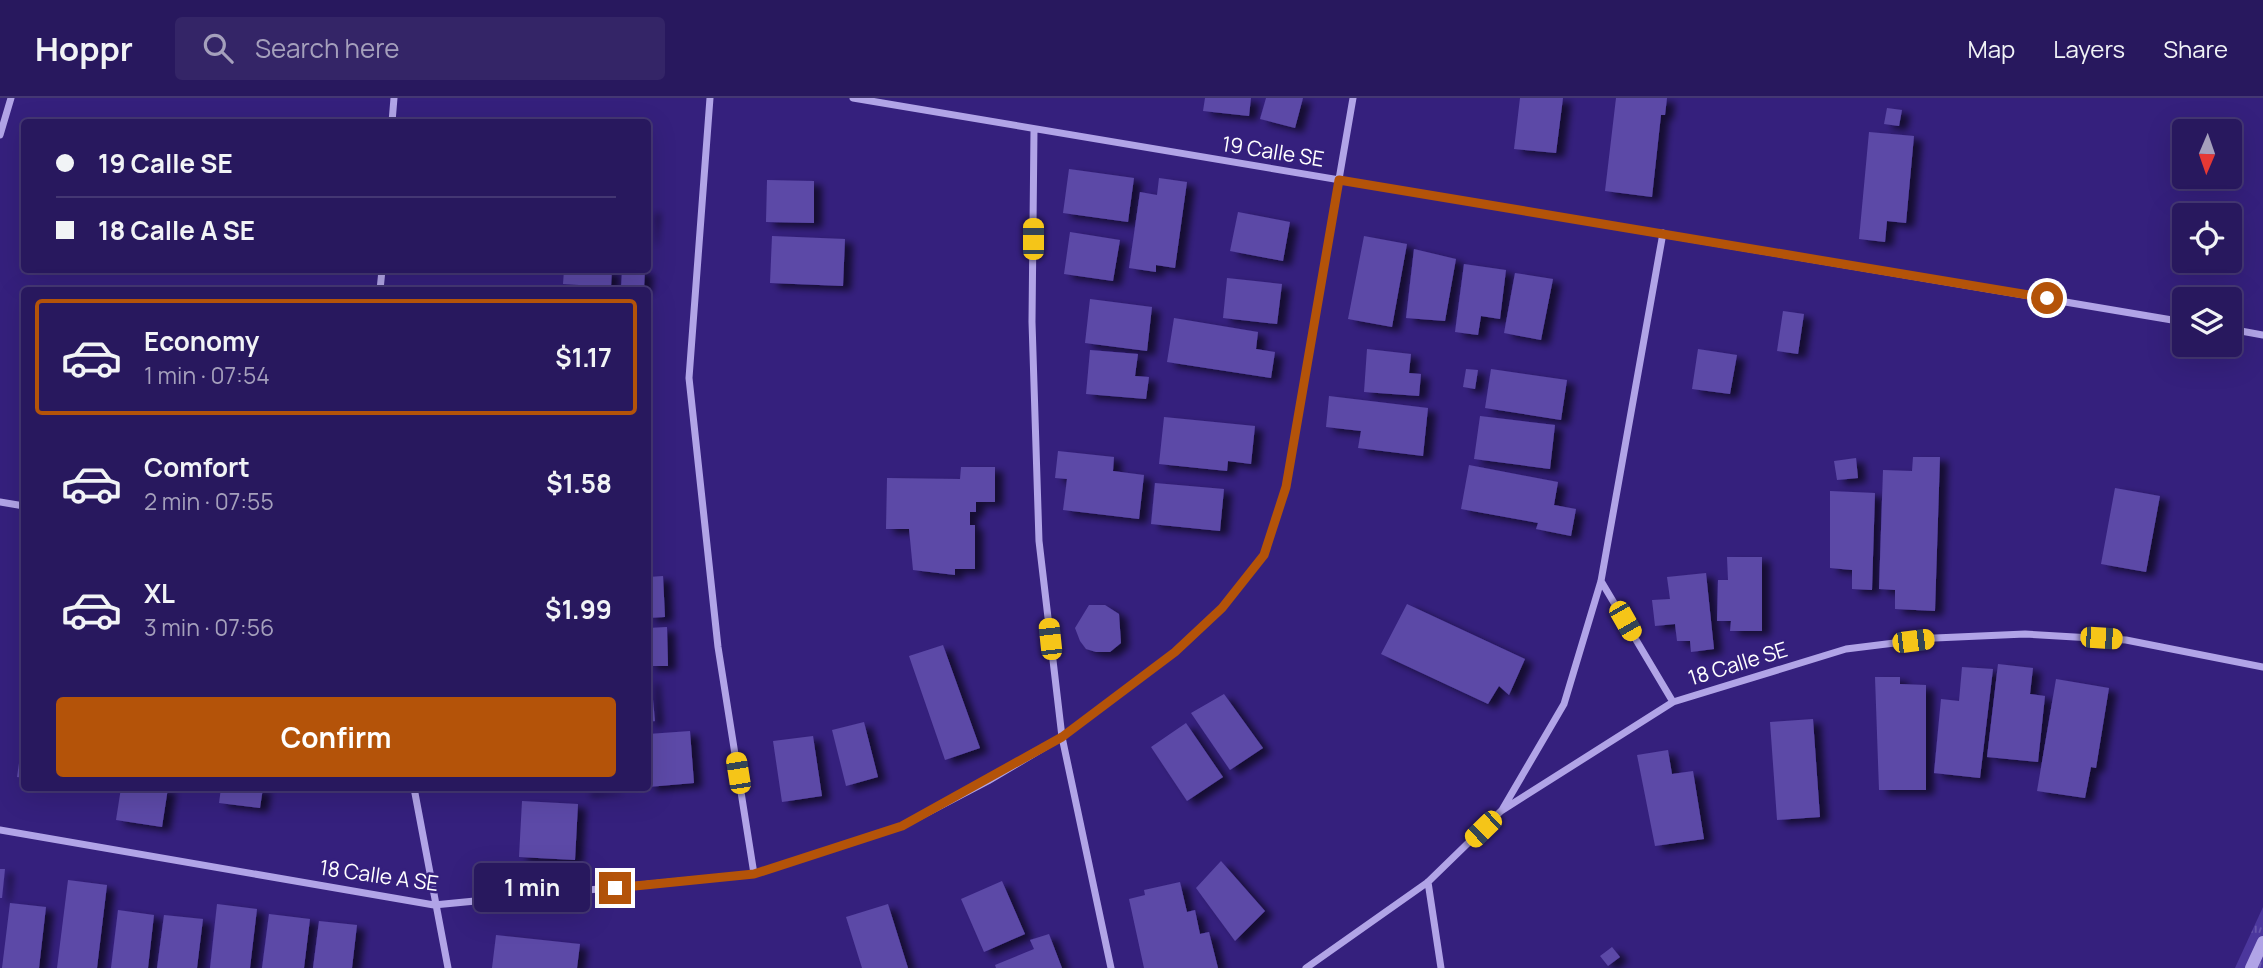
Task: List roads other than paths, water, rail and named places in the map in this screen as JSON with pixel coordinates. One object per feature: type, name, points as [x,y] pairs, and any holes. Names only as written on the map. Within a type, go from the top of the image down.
[{"type":"street","points":[[0,135],[11,98]]},
{"type":"street","points":[[392,119],[394,98]]},
{"type":"street","points":[[710,98],[689,378],[719,647],[754,874]]},
{"type":"street","name":"19 Calle SE","points":[[853,98],[2172,320]]},
{"type":"street","name":"18 Calle A SE","points":[[0,830],[434,905],[754,874],[902,826],[1062,737],[1175,652],[1222,608],[1264,555],[1286,487],[1353,98]]},
{"type":"street","points":[[1034,130],[1032,322],[1039,541],[1062,737],[1111,968]]},
{"type":"street","points":[[1501,811],[1564,704],[1601,581],[1663,233]]},
{"type":"street","points":[[2242,331],[2263,335]]},
{"type":"street","points":[[0,502],[21,506]]},
{"type":"street","points":[[1601,581],[1673,702]]},
{"type":"street","name":"18 Calle SE","points":[[1306,968],[1428,882],[1501,811],[1673,702],[1846,649],[1935,638],[2025,634],[2126,640],[2263,667]]},
{"type":"street","points":[[415,791],[448,968]]},
{"type":"street","points":[[1428,882],[1441,968]]},
{"type":"street","points":[[2251,968],[2263,943]]}]
